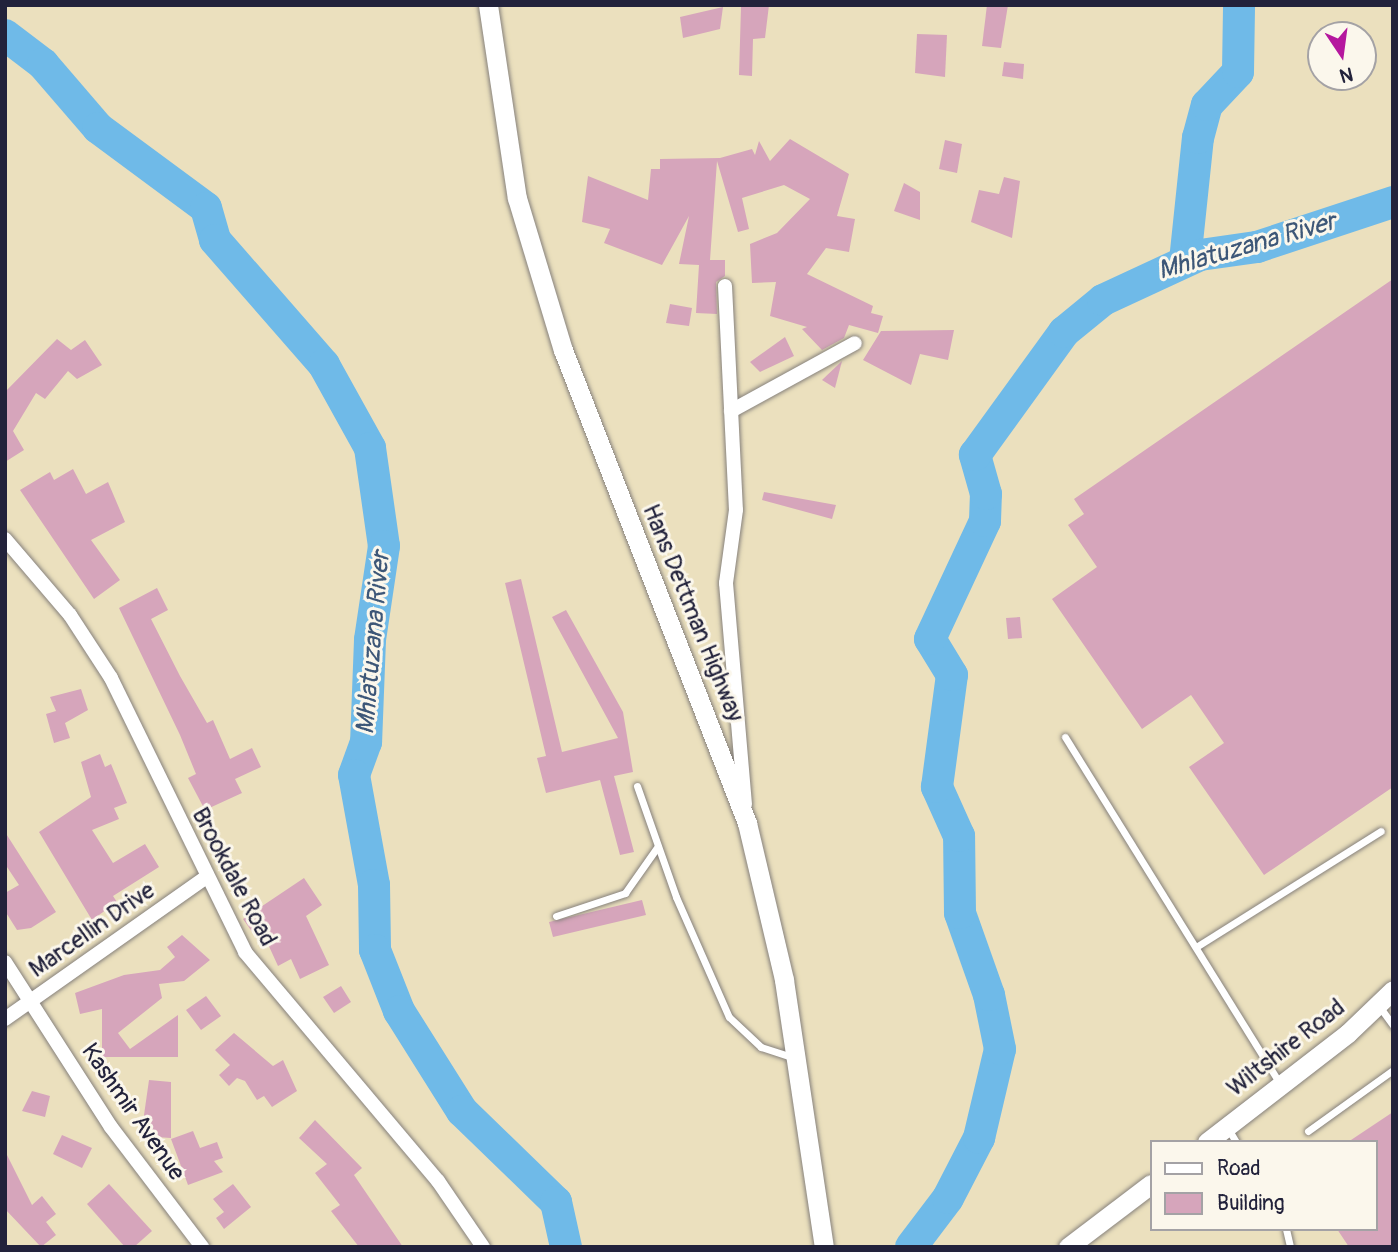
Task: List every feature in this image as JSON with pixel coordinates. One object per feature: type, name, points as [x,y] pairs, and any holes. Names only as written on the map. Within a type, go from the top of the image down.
[{"type":"street","name":"Hans Dettman Highway","points":[[488,5],[517,198],[563,349],[747,823],[796,1058],[824,1247]]},
{"type":"street","points":[[725,286],[736,510],[726,583],[747,823]]},
{"type":"street","points":[[731,411],[855,343]]},
{"type":"street","name":"Brookdale Road","points":[[5,539],[93,648],[206,877],[264,978],[438,1181],[483,1247]]},
{"type":"street","name":"Marcellin Drive","points":[[5,1020],[206,877]]},
{"type":"street","name":"Kashmir Avenue","points":[[5,962],[111,1128],[202,1247]]},
{"type":"street","name":"Wiltshire Road","points":[[1213,1140],[1231,1134],[1280,1085],[1379,1005],[1393,990]]},
{"type":"street","points":[[1068,1247],[1150,1185]]},
{"type":"lane","points":[[1065,737],[1280,1085]]},
{"type":"lane","points":[[637,786],[658,846],[729,1017],[768,1051],[796,1058]]},
{"type":"lane","points":[[1196,947],[1381,831]]},
{"type":"lane","points":[[556,916],[625,893],[658,846]]},
{"type":"lane","points":[[1379,1005],[1393,1025]]},
{"type":"lane","points":[[1308,1131],[1393,1070]]},
{"type":"building","points":[[769,5],[765,38],[753,39],[752,76],[739,75],[741,7]]},
{"type":"building","points":[[987,5],[1008,5],[1001,48],[982,46]]},
{"type":"building","points":[[723,7],[720,29],[683,38],[680,17]]},
{"type":"building","points":[[917,34],[947,35],[945,77],[915,73]]},
{"type":"building","points":[[1004,62],[1024,64],[1023,79],[1002,76]]},
{"type":"building","points":[[790,139],[849,174],[837,216],[855,219],[849,252],[826,248],[807,274],[873,306],[871,313],[883,316],[878,333],[849,325],[844,338],[822,350],[802,329],[807,327],[770,316],[776,282],[752,283],[750,244],[777,233],[810,199],[784,185],[742,198],[749,229],[738,232],[717,161],[710,260],[725,260],[725,276],[716,282],[717,314],[696,313],[699,265],[679,264],[689,216],[662,265],[604,243],[610,229],[582,222],[588,176],[648,200],[651,169],[660,169],[660,159],[720,158],[752,149],[755,155],[759,141],[770,161]]},
{"type":"building","points":[[945,140],[962,144],[957,173],[939,169]]},
{"type":"building","points":[[1004,177],[1020,181],[1012,238],[971,222],[979,190],[999,194]]},
{"type":"building","points":[[904,183],[920,192],[920,220],[894,211]]},
{"type":"building","points":[[1393,279],[1393,787],[1264,875],[1189,767],[1224,743],[1191,695],[1142,729],[1052,599],[1097,567],[1068,525],[1084,514],[1074,499]]},
{"type":"building","points":[[670,304],[692,308],[689,326],[666,323]]},
{"type":"building","points":[[954,330],[948,360],[920,354],[911,385],[863,360],[881,331]]},
{"type":"building","points":[[785,337],[794,356],[760,372],[750,362]]},
{"type":"building","points":[[57,339],[71,350],[85,340],[102,365],[77,379],[68,371],[45,399],[36,393],[13,431],[24,450],[5,462],[5,392]]},
{"type":"building","points":[[842,361],[835,388],[822,380]]},
{"type":"building","points":[[73,469],[86,494],[108,482],[125,522],[91,540],[120,580],[94,599],[20,490],[50,472],[54,480]]},
{"type":"building","points":[[764,492],[836,505],[832,519],[762,500]]},
{"type":"building","points":[[521,579],[562,752],[618,738],[552,617],[566,610],[623,712],[633,772],[614,776],[634,852],[620,855],[600,780],[546,793],[537,758],[546,756],[505,583]]},
{"type":"building","points":[[157,588],[168,610],[151,619],[207,723],[213,720],[230,759],[252,748],[261,767],[235,779],[242,793],[205,810],[188,778],[196,774],[180,735],[119,608]]},
{"type":"building","points":[[1020,617],[1022,638],[1008,639],[1006,618]]},
{"type":"building","points":[[81,689],[88,710],[65,723],[70,738],[54,743],[46,714],[56,711],[50,697]]},
{"type":"building","points":[[100,754],[105,767],[111,764],[127,803],[114,808],[119,819],[92,830],[113,863],[145,844],[159,867],[113,896],[117,902],[92,920],[39,832],[91,797],[81,762]]},
{"type":"building","points":[[5,832],[56,912],[31,928],[17,930],[5,911],[5,893],[19,885],[5,864]]},
{"type":"building","points":[[304,878],[322,905],[306,916],[329,965],[300,979],[291,959],[278,966],[267,942],[262,946],[243,919]]},
{"type":"building","points":[[642,900],[646,915],[553,937],[549,922]]},
{"type":"building","points":[[182,935],[210,960],[184,981],[159,984],[162,998],[118,1033],[130,1049],[178,1015],[178,1057],[102,1057],[102,1009],[80,1014],[75,993],[124,975],[160,970],[175,957],[167,947]]},
{"type":"building","points":[[341,986],[351,1002],[334,1013],[323,997]]},
{"type":"building","points":[[206,996],[221,1016],[201,1030],[186,1010]]},
{"type":"building","points":[[234,1033],[273,1066],[283,1060],[297,1091],[272,1107],[264,1096],[257,1100],[245,1081],[237,1078],[229,1086],[219,1075],[230,1065],[215,1050]]},
{"type":"building","points":[[149,1080],[171,1082],[171,1138],[141,1136]]},
{"type":"building","points":[[32,1091],[50,1096],[45,1117],[22,1111]]},
{"type":"building","points":[[1393,1112],[1393,1247],[1349,1247],[1338,1231],[1377,1231],[1377,1140],[1351,1140]]},
{"type":"building","points":[[315,1120],[362,1168],[354,1175],[403,1247],[359,1247],[331,1211],[340,1205],[315,1173],[327,1164],[299,1138]]},
{"type":"building","points":[[193,1131],[200,1148],[217,1142],[223,1158],[214,1161],[223,1172],[188,1185],[171,1139]]},
{"type":"building","points":[[62,1135],[92,1148],[82,1168],[53,1154]]},
{"type":"building","points":[[5,1151],[32,1205],[42,1196],[56,1214],[46,1222],[56,1235],[41,1247],[5,1209]]},
{"type":"building","points":[[109,1184],[152,1231],[134,1247],[125,1247],[87,1204]]},
{"type":"building","points":[[233,1184],[251,1207],[224,1229],[216,1218],[224,1212],[213,1199]]},
{"type":"waterway","points":[[1185,261],[1198,138],[1207,105],[1238,72],[1239,5]]},
{"type":"waterway","name":"Mhlatuzana River","points":[[5,35],[43,64],[98,128],[206,208],[215,240],[324,365],[370,448],[384,546],[370,640],[366,742],[354,775],[374,885],[375,950],[399,1011],[462,1111],[556,1202],[566,1247]]},
{"type":"waterway","name":"Mhlatuzana River","points":[[911,1247],[948,1198],[979,1138],[1000,1049],[989,995],[960,913],[959,836],[937,787],[952,675],[930,639],[985,521],[986,494],[975,455],[1064,332],[1103,300],[1200,255],[1257,247],[1393,202]]}]
